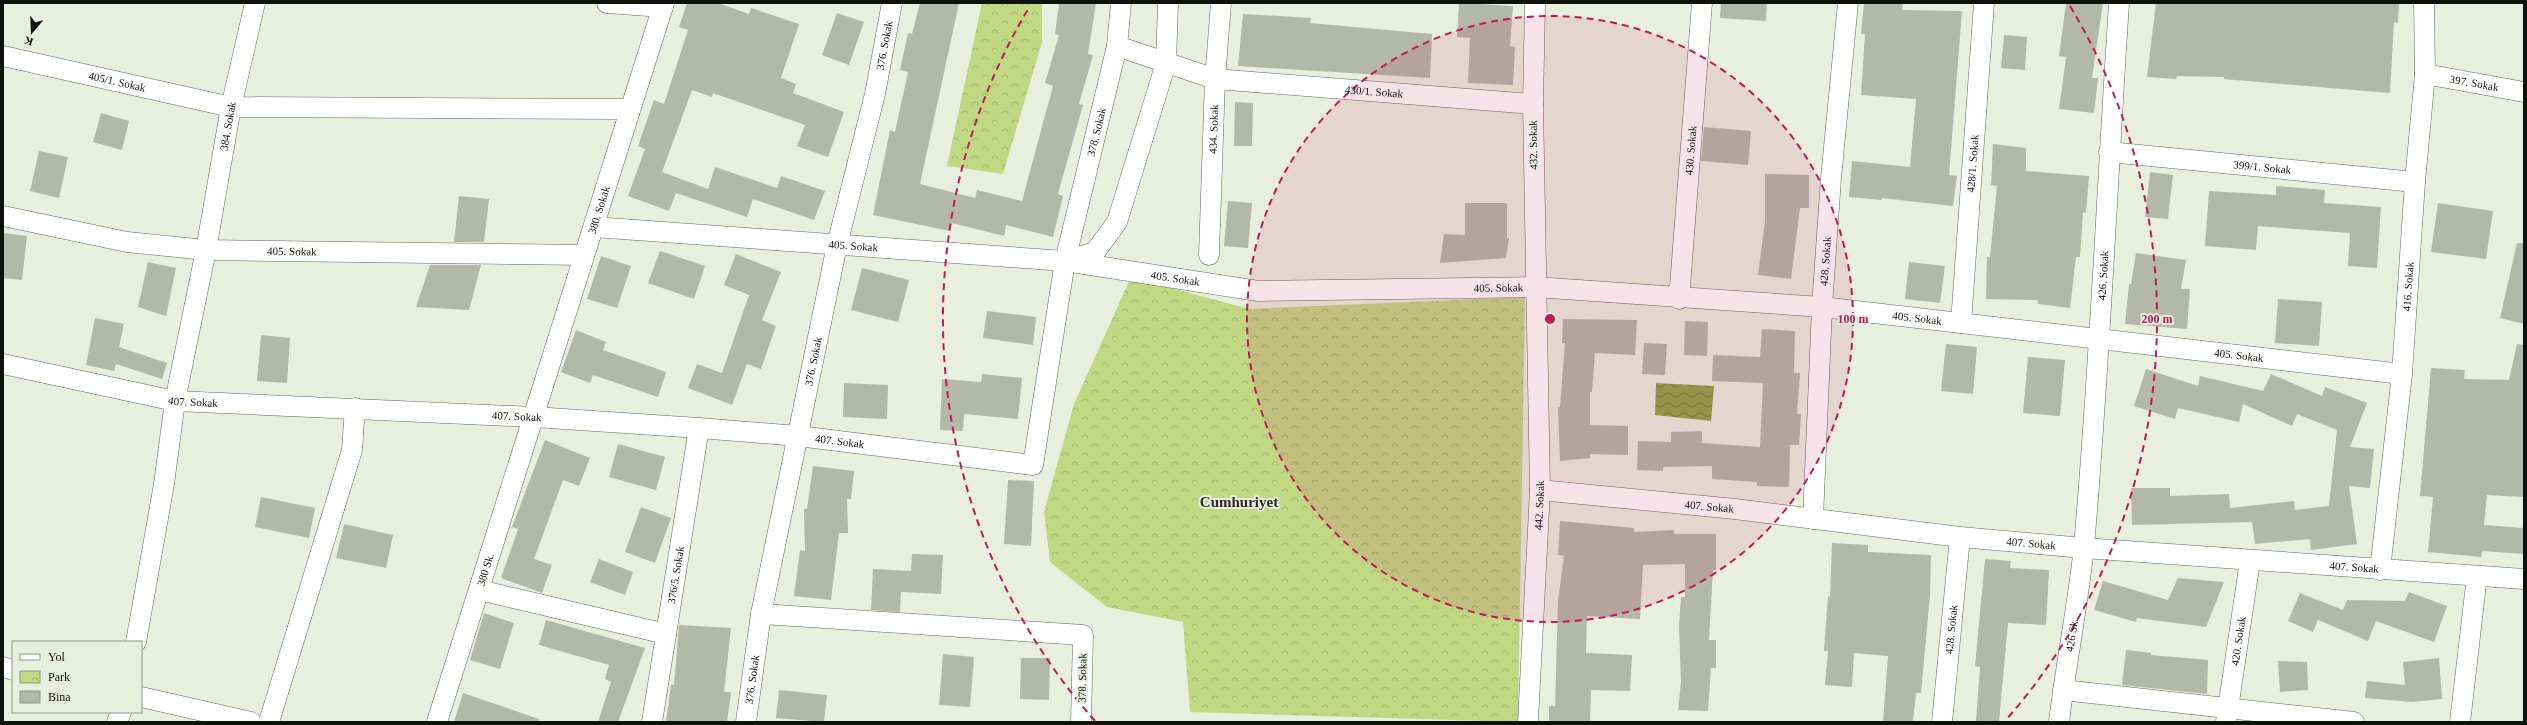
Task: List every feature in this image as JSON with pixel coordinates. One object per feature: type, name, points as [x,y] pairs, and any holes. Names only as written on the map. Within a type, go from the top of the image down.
[{"type":"street","name":"384. Sokak","points":[[136,641],[164,484],[175,401],[206,250],[231,107],[255,3]]},
{"type":"street","points":[[607,3],[663,5]]},
{"type":"street","name":"376. Sokak","points":[[746,722],[761,614],[837,245],[875,94],[892,3]]},
{"type":"street","name":"378. Sokak","points":[[1033,465],[1065,261],[1117,46],[1121,3]]},
{"type":"street","points":[[1065,261],[1095,252],[1117,222],[1166,63],[1168,3]]},
{"type":"street","name":"434. Sokak","points":[[1209,255],[1216,79],[1221,3]]},
{"type":"street","name":"432. Sokak","points":[[1535,3],[1533,104],[1535,287]]},
{"type":"street","name":"430. Sokak","points":[[1679,299],[1702,3]]},
{"type":"street","name":"428. Sokak","points":[[1813,519],[1822,307],[1831,178],[1848,3]]},
{"type":"street","name":"428/1. Sokak","points":[[1961,323],[1984,3]]},
{"type":"street","name":"426. Sokak","points":[[2084,548],[2100,340],[2109,152],[2119,3]]},
{"type":"street","name":"416. Sokak","points":[[2380,570],[2402,374],[2415,182],[2425,74],[2424,3]]},
{"type":"street","name":"380. Sokak","points":[[534,417],[583,255],[594,226],[629,109],[663,5]]},
{"type":"street","name":"430/1. Sokak","points":[[1117,46],[1216,79],[1533,104]]},
{"type":"street","name":"405/1. Sokak","points":[[3,56],[231,107],[629,109]]},
{"type":"street","name":"397. Sokak","points":[[2425,74],[2524,92]]},
{"type":"street","name":"399/1. Sokak","points":[[2109,152],[2415,182]]},
{"type":"street","name":"405. Sokak","points":[[3,216],[127,242],[206,250],[583,255]]},
{"type":"street","name":"405. Sokak","points":[[594,226],[1065,261],[1258,291],[1535,287],[1679,299],[1822,307],[2402,374]]},
{"type":"street","name":"442. Sokak","points":[[1528,722],[1540,490],[1535,287]]},
{"type":"street","name":"407. Sokak","points":[[3,364],[175,401],[534,417],[699,428],[798,436],[1033,465]]},
{"type":"street","points":[[269,722],[352,450],[355,408]]},
{"type":"street","name":"380 Sk.","points":[[437,722],[534,417]]},
{"type":"street","name":"376/5. Sokak","points":[[652,722],[699,428]]},
{"type":"street","name":"407. Sokak","points":[[1540,490],[1813,519],[1960,537],[2250,561],[2524,579]]},
{"type":"street","name":"428. Sokak","points":[[1942,722],[1960,537]]},
{"type":"street","name":"426 Sk.","points":[[2059,722],[2084,548]]},
{"type":"street","name":"420. Sokak","points":[[2227,716],[2250,561]]},
{"type":"street","points":[[2460,722],[2476,576]]},
{"type":"street","points":[[479,590],[666,634]]},
{"type":"street","name":"378. Sokak","points":[[761,614],[1083,635],[1081,722]]},
{"type":"street","points":[[2063,690],[2227,716],[2354,722]]},
{"type":"street","points":[[142,697],[252,722]]},
{"type":"green space","points":[[982,3],[1042,3],[1042,42],[1003,174],[947,166]]},
{"type":"green space","points":[[1131,277],[1249,309],[1525,297],[1518,722],[1190,712],[1183,622],[1107,607],[1050,562],[1044,512],[1074,404]]},
{"type":"water","points":[[1656,383],[1714,386],[1711,421],[1655,415]]},
{"type":"building","points":[[687,3],[718,3],[749,14],[751,8],[799,24],[781,78],[796,84],[793,93],[844,112],[828,157],[797,146],[805,125],[713,93],[712,97],[692,90],[662,172],[708,189],[715,167],[777,188],[781,176],[825,191],[814,220],[753,199],[747,217],[676,193],[669,211],[628,196],[645,149],[638,146],[654,100],[664,104],[688,30],[679,27]]},
{"type":"building","points":[[920,3],[959,3],[920,184],[975,198],[977,190],[1022,201],[1053,86],[1045,83],[1059,35],[1055,34],[1059,3],[1096,3],[1088,54],[1093,55],[1079,104],[1083,105],[1058,194],[1063,196],[1053,237],[1006,225],[1004,236],[952,223],[950,231],[873,215],[890,130],[895,132],[908,72],[900,70],[908,33],[912,34]]},
{"type":"building","points":[[1459,3],[1513,6],[1510,46],[1515,47],[1513,85],[1468,83],[1470,38],[1457,37]]},
{"type":"building","points":[[1721,3],[1767,3],[1766,21],[1720,18]]},
{"type":"building","points":[[1864,3],[1903,3],[1902,10],[1962,11],[1949,175],[1957,176],[1953,206],[1882,198],[1882,200],[1849,197],[1852,161],[1910,167],[1916,99],[1861,95],[1865,34],[1861,34]]},
{"type":"building","points":[[2066,3],[2103,3],[2092,78],[2098,78],[2094,113],[2059,109],[2066,57],[2059,56]]},
{"type":"building","points":[[2156,3],[2399,4],[2398,23],[2394,22],[2390,93],[2224,79],[2224,77],[2177,76],[2176,79],[2147,77]]},
{"type":"building","points":[[837,13],[864,22],[849,65],[822,55]]},
{"type":"building","points":[[1243,14],[1311,18],[1310,23],[1432,34],[1430,78],[1238,66]]},
{"type":"building","points":[[2004,35],[2027,37],[2025,70],[2001,68]]},
{"type":"building","points":[[1235,102],[1253,103],[1252,146],[1234,146]]},
{"type":"building","points":[[101,113],[129,121],[122,150],[93,142]]},
{"type":"building","points":[[1704,127],[1751,131],[1748,165],[1701,161]]},
{"type":"building","points":[[1993,144],[2026,148],[2026,171],[2089,176],[2086,213],[2083,212],[2080,257],[2076,257],[2070,308],[2038,304],[2038,300],[1986,299],[1987,257],[1990,257],[1997,186],[1991,185]]},
{"type":"building","points":[[39,151],[68,157],[59,198],[30,191]]},
{"type":"building","points":[[2150,172],[2173,175],[2168,219],[2145,217]]},
{"type":"building","points":[[1765,174],[1809,175],[1809,208],[1800,208],[1791,279],[1758,275],[1765,221]]},
{"type":"building","points":[[2276,186],[2325,190],[2324,203],[2381,207],[2377,268],[2348,266],[2350,233],[2258,226],[2256,250],[2205,246],[2209,191],[2276,195]]},
{"type":"building","points":[[459,196],[489,199],[484,242],[454,242]]},
{"type":"building","points":[[1228,201],[1252,203],[1248,248],[1224,246]]},
{"type":"building","points":[[1465,203],[1507,203],[1507,238],[1509,238],[1506,258],[1440,263],[1444,234],[1465,235]]},
{"type":"building","points":[[2438,203],[2493,211],[2486,259],[2431,252]]},
{"type":"building","points":[[3,233],[27,236],[22,280],[3,278]]},
{"type":"building","points":[[2517,243],[2524,243],[2524,324],[2500,318]]},
{"type":"building","points":[[660,251],[705,266],[694,299],[648,283]]},
{"type":"building","points":[[2136,253],[2186,260],[2181,289],[2190,289],[2187,329],[2125,324],[2129,284],[2131,284]]},
{"type":"building","points":[[736,254],[781,272],[762,320],[776,326],[761,369],[747,364],[732,405],[688,388],[697,364],[722,373],[749,295],[724,285]]},
{"type":"building","points":[[601,256],[631,266],[617,308],[587,299]]},
{"type":"building","points":[[148,262],[176,268],[166,316],[138,307]]},
{"type":"building","points":[[1909,262],[1945,266],[1940,303],[1905,299]]},
{"type":"building","points":[[430,265],[481,265],[469,310],[416,307]]},
{"type":"building","points":[[862,268],[909,280],[898,322],[851,310]]},
{"type":"building","points":[[2278,299],[2322,302],[2319,346],[2275,343]]},
{"type":"building","points":[[987,311],[1036,317],[1033,345],[983,338]]},
{"type":"building","points":[[95,318],[124,324],[119,347],[167,363],[162,379],[116,364],[114,371],[86,365]]},
{"type":"building","points":[[1563,319],[1637,320],[1635,355],[1595,353],[1592,392],[1590,392],[1590,425],[1628,426],[1628,455],[1590,454],[1590,458],[1560,461],[1558,407],[1560,407],[1565,343],[1562,343]]},
{"type":"building","points":[[1685,321],[1708,322],[1707,356],[1684,355]]},
{"type":"building","points":[[1762,329],[1795,331],[1794,373],[1800,373],[1797,414],[1801,414],[1799,445],[1790,445],[1789,487],[1757,486],[1757,482],[1712,479],[1712,466],[1663,467],[1663,471],[1637,470],[1638,441],[1671,442],[1671,432],[1702,431],[1702,443],[1760,447],[1763,383],[1712,381],[1713,355],[1760,357]]},
{"type":"building","points":[[576,330],[606,342],[603,350],[666,372],[658,397],[593,375],[590,383],[561,372]]},
{"type":"building","points":[[261,335],[290,338],[287,383],[257,381]]},
{"type":"building","points":[[1644,343],[1667,344],[1665,375],[1642,374]]},
{"type":"building","points":[[1946,344],[1977,347],[1973,394],[1941,391]]},
{"type":"building","points":[[2517,344],[2524,345],[2524,497],[2487,495],[2484,525],[2524,528],[2524,554],[2482,551],[2481,557],[2428,552],[2433,497],[2420,496],[2431,368],[2465,370],[2464,379],[2509,380]]},
{"type":"building","points":[[2028,357],[2065,360],[2060,416],[2023,413]]},
{"type":"building","points":[[2146,369],[2198,386],[2200,376],[2263,391],[2271,374],[2322,396],[2325,387],[2367,403],[2350,447],[2374,449],[2370,488],[2349,486],[2357,544],[2311,550],[2310,539],[2255,544],[2252,522],[2132,525],[2131,488],[2170,488],[2170,496],[2229,494],[2230,508],[2294,501],[2295,510],[2329,506],[2337,430],[2297,414],[2292,426],[2243,404],[2239,422],[2178,408],[2175,419],[2134,406]]},
{"type":"building","points":[[982,374],[1022,378],[1018,419],[964,414],[963,431],[940,430],[942,379],[981,382]]},
{"type":"building","points":[[844,383],[888,385],[887,419],[843,417]]},
{"type":"building","points":[[545,440],[590,458],[579,486],[563,480],[534,559],[552,565],[542,593],[501,578],[518,529],[512,527]]},
{"type":"building","points":[[618,444],[665,457],[656,490],[609,477]]},
{"type":"building","points":[[813,466],[854,471],[851,499],[847,499],[848,533],[839,533],[831,600],[794,596],[800,550],[805,551],[804,509],[807,509]]},
{"type":"building","points":[[1008,480],[1034,481],[1031,546],[1004,544]]},
{"type":"building","points":[[261,497],[315,508],[309,538],[255,527]]},
{"type":"building","points":[[641,507],[671,518],[655,563],[625,552]]},
{"type":"building","points":[[1560,521],[1634,528],[1634,532],[1674,530],[1674,534],[1716,534],[1716,570],[1713,570],[1709,640],[1716,640],[1716,668],[1711,668],[1708,711],[1678,710],[1681,682],[1679,626],[1681,597],[1685,597],[1685,564],[1643,565],[1640,619],[1587,616],[1586,653],[1632,655],[1630,691],[1591,690],[1590,722],[1549,722],[1549,706],[1555,706],[1558,601],[1564,556],[1558,555]]},
{"type":"building","points":[[344,524],[393,535],[386,568],[336,558]]},
{"type":"building","points":[[1832,543],[1868,545],[1868,552],[1931,555],[1930,595],[1921,693],[1916,693],[1913,722],[1883,722],[1888,656],[1854,653],[1852,687],[1825,685],[1828,651],[1824,651],[1828,596],[1830,597]]},
{"type":"building","points":[[912,554],[943,555],[941,594],[901,592],[900,612],[871,610],[873,569],[911,571]]},
{"type":"building","points":[[599,559],[633,572],[625,595],[590,582]]},
{"type":"building","points":[[1985,559],[2011,561],[2010,568],[2049,570],[2046,625],[2008,623],[1999,722],[1976,722],[1980,667],[1975,666]]},
{"type":"building","points":[[2178,578],[2224,582],[2206,627],[2137,618],[2136,622],[2094,610],[2103,581],[2168,600]]},
{"type":"building","points":[[2409,592],[2447,606],[2434,642],[2376,621],[2368,641],[2318,620],[2313,632],[2288,621],[2300,593],[2343,610],[2347,600],[2405,601]]},
{"type":"building","points":[[484,613],[514,623],[500,669],[470,660]]},
{"type":"building","points":[[546,620],[645,648],[618,722],[598,722],[611,682],[605,679],[609,665],[539,645]]},
{"type":"building","points":[[679,625],[731,628],[724,692],[731,692],[727,722],[666,722],[671,685],[674,685]]},
{"type":"building","points":[[2126,650],[2151,653],[2151,655],[2208,660],[2207,694],[2122,685]]},
{"type":"building","points":[[943,654],[974,657],[970,707],[939,705]]},
{"type":"building","points":[[1021,658],[1050,658],[1049,700],[1020,699]]},
{"type":"building","points":[[2439,658],[2442,699],[2412,702],[2365,698],[2367,681],[2405,685],[2403,662]]},
{"type":"building","points":[[2278,661],[2307,662],[2308,690],[2280,692]]},
{"type":"building","points":[[779,690],[827,695],[824,722],[776,718]]},
{"type":"building","points":[[463,693],[539,719],[538,722],[454,722]]},
{"type":"district","name":"Cumhuriyet","points":[[1239,502]]}]
